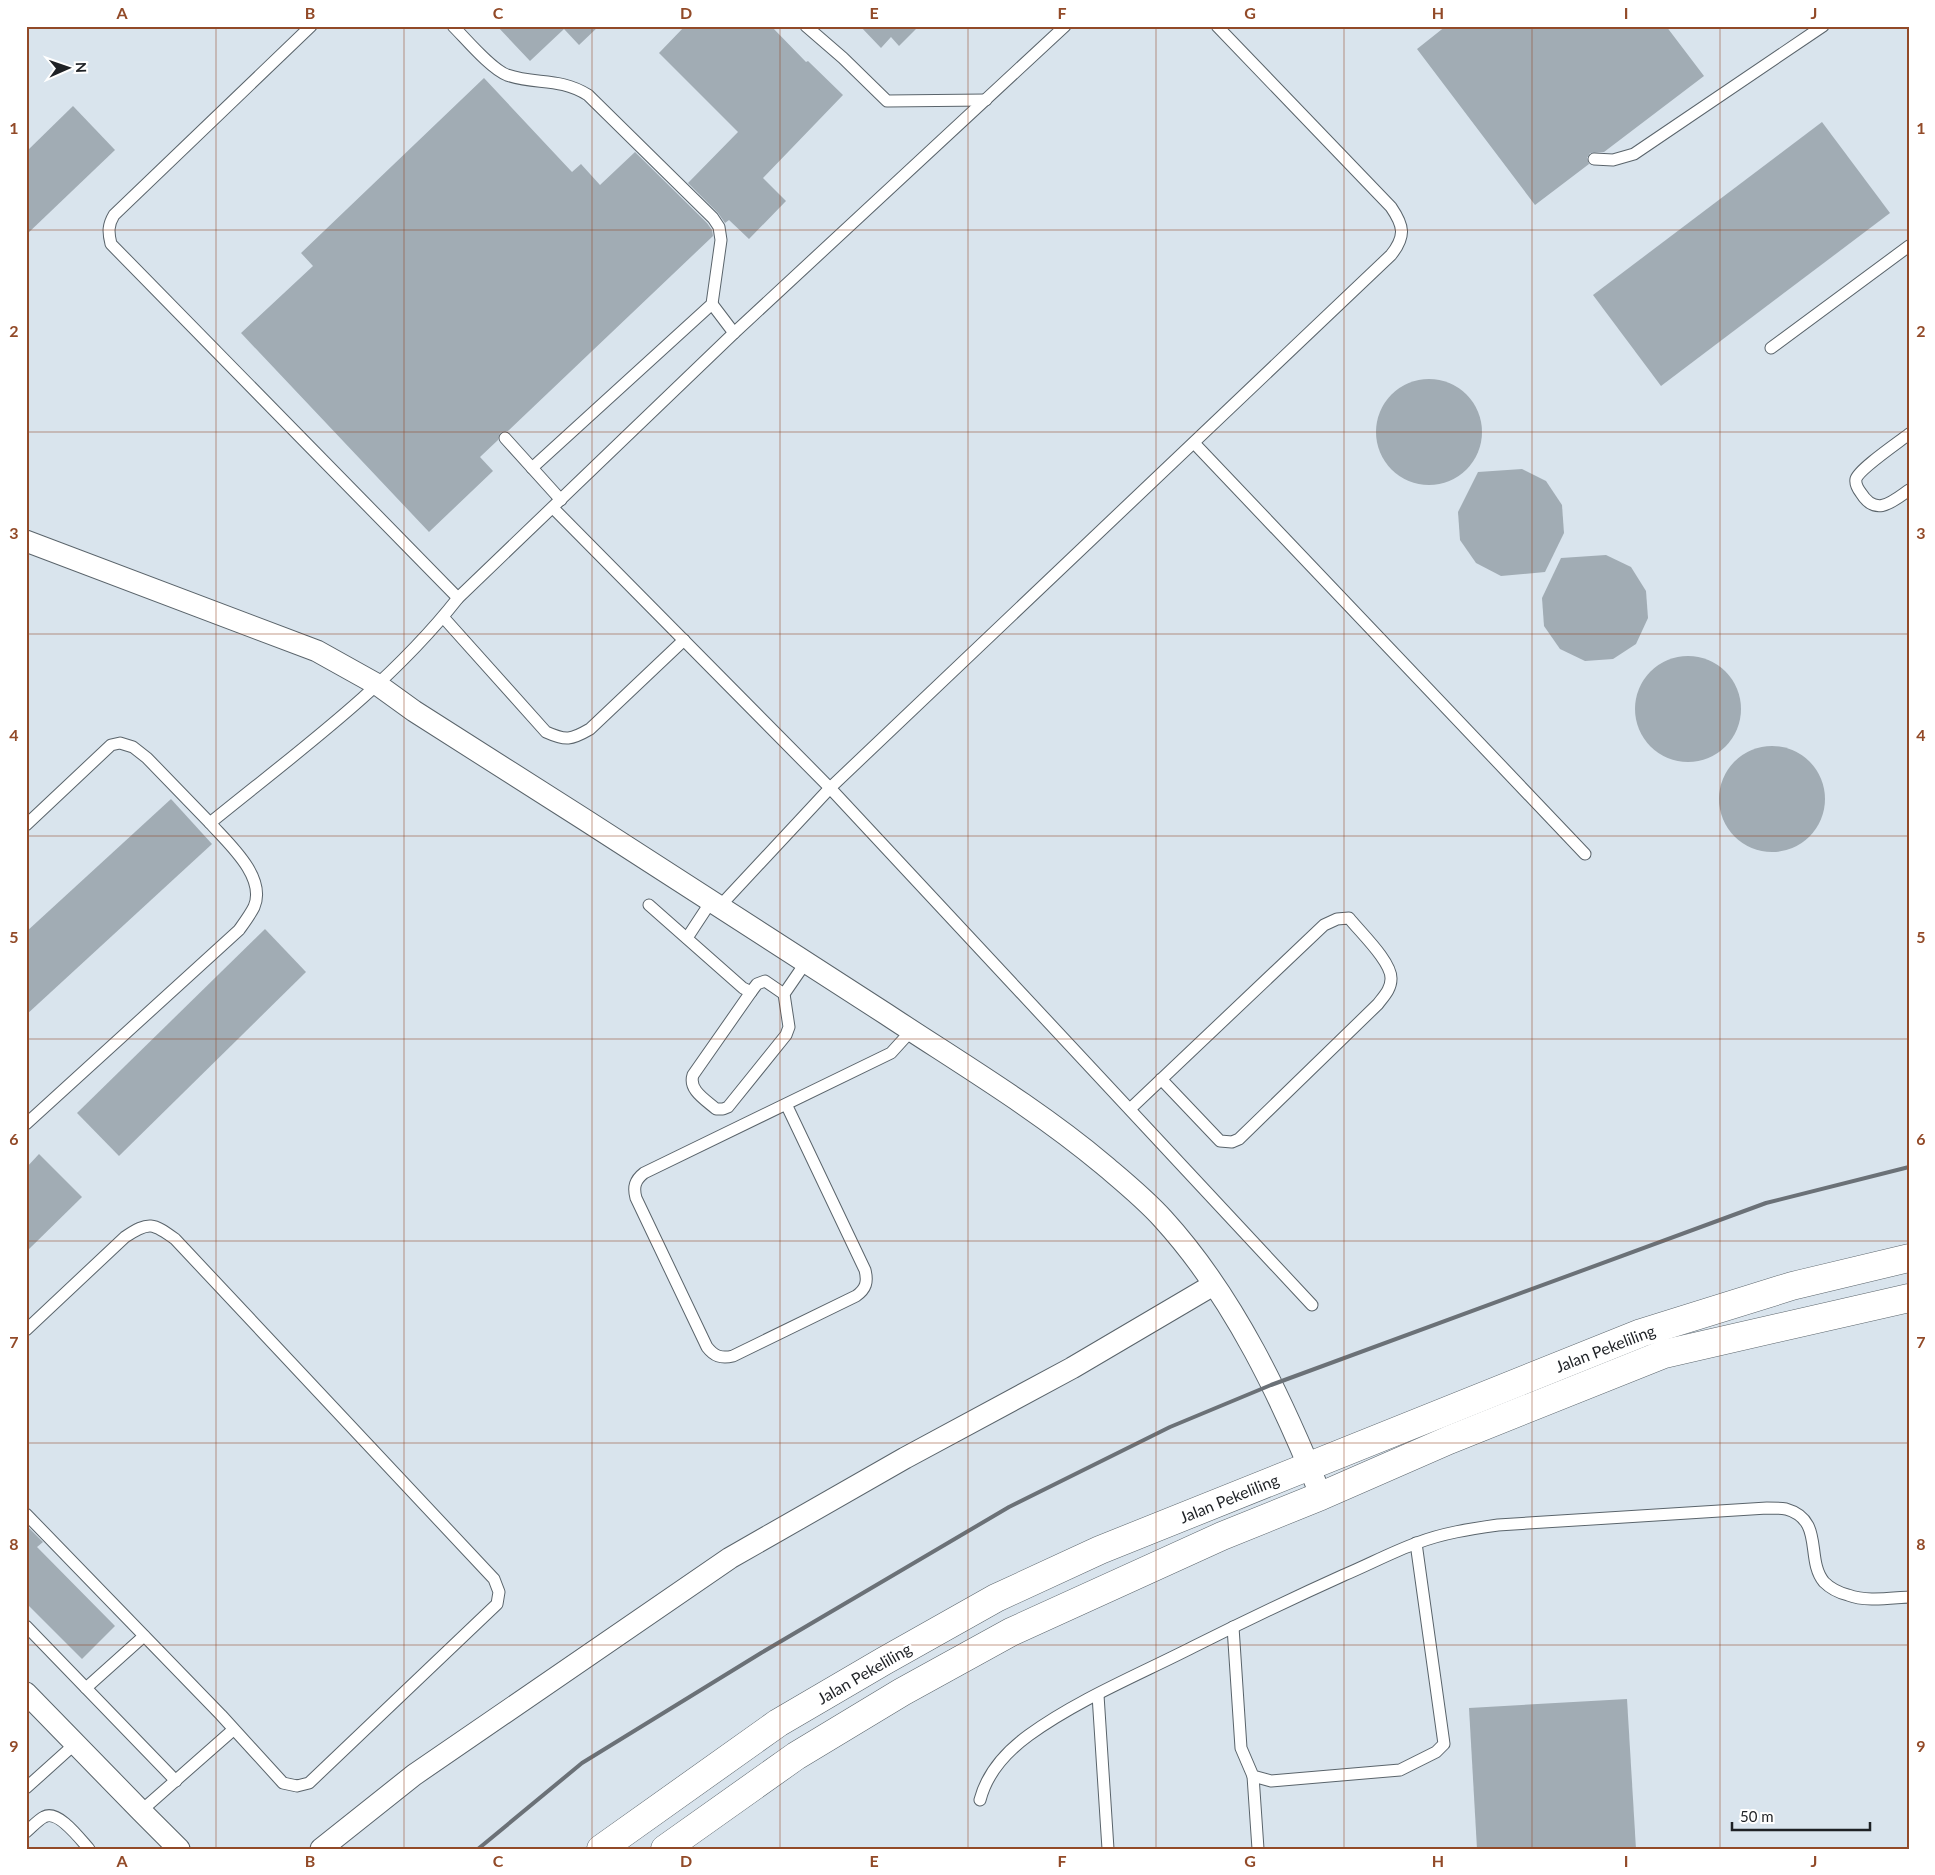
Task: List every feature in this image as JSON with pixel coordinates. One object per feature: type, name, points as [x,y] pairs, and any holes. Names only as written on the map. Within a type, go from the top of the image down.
[{"type":"main road","name":"Jalan Pekeliling","points":[[601,1849],[778,1724],[884,1661],[996,1598],[1100,1550],[1641,1333],[1792,1286],[1909,1258]]},
{"type":"main road","name":"Jalan Pekeliling","points":[[665,1849],[796,1756],[902,1692],[1011,1632],[1222,1536],[1321,1496],[1449,1440],[1664,1354],[1909,1298]]},
{"type":"street","points":[[26,541],[317,651],[378,685],[414,711],[716,903],[1032,1110],[1087,1151],[1123,1181],[1163,1220],[1190,1252],[1236,1319],[1256,1353],[1321,1496]]},
{"type":"street","points":[[321,1849],[414,1775],[730,1558],[905,1458],[1072,1368],[1213,1285]]},
{"type":"street","points":[[26,1693],[141,1812],[180,1849]]},
{"type":"lane","points":[[312,26],[114,215],[109,223],[110,244],[458,598]]},
{"type":"lane","points":[[453,26],[496,69],[506,74],[575,87],[588,95],[713,218],[719,227],[721,240],[712,304],[532,468]]},
{"type":"lane","points":[[806,26],[843,58],[887,101],[986,100]]},
{"type":"lane","points":[[210,823],[378,685],[443,617],[458,598],[734,333],[1066,26]]},
{"type":"lane","points":[[687,938],[716,903],[830,788],[1398,247],[1402,237],[1402,228],[1390,207],[1217,26]]},
{"type":"lane","points":[[1594,159],[1613,160],[1634,154],[1824,26]]},
{"type":"lane","points":[[1771,348],[1909,246]]},
{"type":"lane","points":[[712,304],[734,333]]},
{"type":"lane","points":[[1909,434],[1862,470],[1856,479],[1856,486],[1863,497],[1871,504],[1880,507],[1890,504],[1909,490]]},
{"type":"lane","points":[[505,438],[532,468],[557,504],[684,640],[830,788],[1312,1305]]},
{"type":"lane","points":[[1194,443],[1585,854]]},
{"type":"lane","points":[[443,617],[546,732],[560,738],[574,738],[590,729],[684,640]]},
{"type":"lane","points":[[26,825],[111,745],[120,743],[133,747],[147,758],[243,859],[252,875],[256,892],[254,906],[239,930],[26,1124]]},
{"type":"lane","points":[[649,905],[751,992]]},
{"type":"lane","points":[[1130,1109],[1161,1079],[1324,925],[1337,919],[1349,918],[1386,963],[1391,978],[1389,990],[1378,1004],[1239,1139],[1232,1142],[1220,1141],[1161,1079]]},
{"type":"lane","points":[[784,994],[765,982],[757,984],[694,1075],[691,1081],[693,1088],[716,1109],[728,1107],[786,1035],[789,1026],[784,994],[806,962]]},
{"type":"lane","points":[[786,1104],[866,1270],[866,1285],[863,1291],[856,1296],[733,1356],[726,1358],[718,1357],[712,1353],[703,1338],[636,1198],[635,1183],[644,1173],[786,1104],[891,1053],[911,1030]]},
{"type":"lane","points":[[26,1330],[125,1237],[140,1226],[157,1226],[175,1239],[494,1579],[499,1592],[497,1604],[309,1783],[297,1786],[283,1783],[26,1514]]},
{"type":"lane","points":[[980,1800],[990,1774],[1009,1753],[1029,1736],[1098,1695],[1282,1603],[1416,1543],[1463,1530],[1498,1525],[1767,1508],[1785,1509],[1799,1515],[1809,1526],[1816,1567],[1825,1582],[1834,1590],[1849,1596],[1869,1598],[1909,1597]]},
{"type":"lane","points":[[1253,1776],[1271,1781],[1400,1770],[1436,1752],[1444,1744],[1416,1543]]},
{"type":"lane","points":[[26,1626],[176,1781]]},
{"type":"lane","points":[[1233,1627],[1240,1748],[1253,1776],[1258,1849]]},
{"type":"lane","points":[[86,1688],[144,1636]]},
{"type":"lane","points":[[1098,1695],[1108,1849]]},
{"type":"lane","points":[[141,1812],[233,1730]]},
{"type":"lane","points":[[26,1788],[76,1743]]},
{"type":"lane","points":[[26,1832],[43,1817],[52,1815],[59,1818],[89,1849]]},
{"type":"building","points":[[497,26],[599,26],[579,45],[564,29],[530,61]]},
{"type":"building","points":[[685,26],[771,26],[806,62],[808,61],[843,95],[763,178],[786,201],[749,239],[729,220],[725,223],[718,213],[688,183],[738,132],[659,53]]},
{"type":"building","points":[[860,26],[919,26],[899,46],[891,37],[881,48]]},
{"type":"building","points":[[1446,26],[1666,26],[1704,76],[1604,152],[1590,153],[1587,158],[1589,164],[1535,205],[1417,49]]},
{"type":"building","points":[[484,78],[572,172],[581,164],[600,185],[635,152],[707,223],[712,230],[713,236],[508,431],[500,433],[498,440],[480,457],[493,471],[429,532],[241,333],[313,266],[301,253]]},
{"type":"building","points":[[73,106],[115,150],[26,235],[26,152]]},
{"type":"building","points":[[1822,122],[1890,213],[1661,386],[1593,295]]},
{"type":"building","points":[[1429,379],[1449,383],[1466,395],[1478,412],[1482,432],[1478,452],[1466,469],[1449,481],[1429,485],[1409,481],[1392,469],[1380,452],[1376,432],[1380,412],[1392,395],[1409,383]]},
{"type":"building","points":[[1522,469],[1546,481],[1562,505],[1564,533],[1545,572],[1501,576],[1476,563],[1460,540],[1458,512],[1478,472]]},
{"type":"building","points":[[1606,555],[1631,567],[1646,591],[1648,618],[1636,644],[1613,659],[1585,661],[1560,649],[1544,626],[1542,598],[1561,558]]},
{"type":"building","points":[[1688,656],[1708,660],[1725,672],[1737,689],[1741,709],[1737,729],[1725,746],[1708,758],[1688,762],[1668,758],[1651,746],[1639,729],[1635,709],[1639,689],[1651,672],[1668,660]]},
{"type":"building","points":[[1772,746],[1792,750],[1809,762],[1821,779],[1825,799],[1821,819],[1809,836],[1792,848],[1772,852],[1752,848],[1735,836],[1723,819],[1719,799],[1723,779],[1735,762],[1752,750]]},
{"type":"building","points":[[171,799],[212,844],[26,1015],[26,932]]},
{"type":"building","points":[[265,929],[306,972],[119,1156],[77,1113]]},
{"type":"building","points":[[39,1154],[82,1197],[26,1252],[26,1168]]},
{"type":"building","points":[[26,1525],[43,1542],[37,1547],[115,1626],[82,1659],[26,1603]]},
{"type":"building","points":[[1627,1699],[1636,1849],[1477,1849],[1469,1708]]},
{"type":"railway","points":[[478,1849],[582,1763],[761,1653],[1009,1507],[1170,1427],[1271,1385],[1766,1203],[1909,1167]]}]
